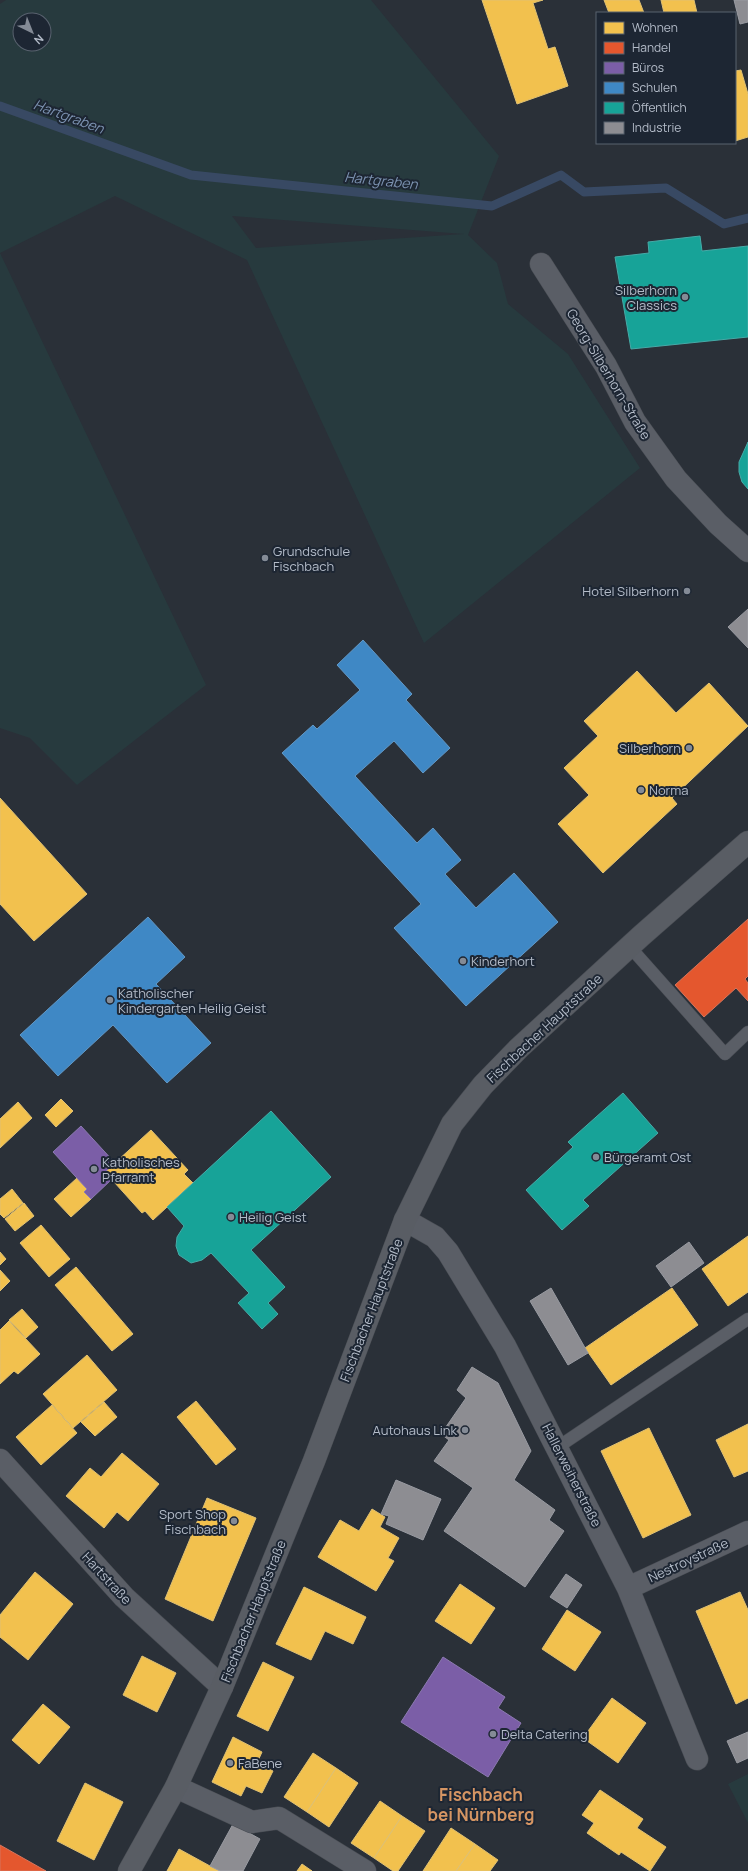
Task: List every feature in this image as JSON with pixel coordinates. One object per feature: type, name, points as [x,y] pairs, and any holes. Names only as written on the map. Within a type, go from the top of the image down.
[{"type":"main road","name":"Fischbacher Hauptstraße","points":[[129,1871],[176,1786],[222,1687],[314,1461],[405,1220],[452,1124],[484,1085],[519,1048],[748,842]]},
{"type":"street","name":"Georg-Silberhorn-Straße","points":[[542,264],[606,366],[635,422],[676,479],[718,524],[748,551]]},
{"type":"street","name":"Hallerweiherstraße","points":[[405,1220],[435,1237],[448,1252],[505,1346],[558,1447],[628,1588],[697,1759]]},
{"type":"street","name":"Hartstraße","points":[[0,1460],[124,1597],[222,1687]]},
{"type":"street","name":"Nestroystraße","points":[[628,1588],[748,1532]]},
{"type":"street","points":[[176,1786],[252,1822],[279,1818],[365,1871]]},
{"type":"lane","points":[[630,947],[725,1054],[748,1032]]},
{"type":"lane","points":[[558,1447],[748,1319]]},
{"type":"green space","points":[[6,0],[371,0],[499,156],[468,235],[497,263],[508,304],[568,354],[640,468],[424,643],[247,260],[115,196],[0,253],[0,4]],"holes":[[[232,216],[464,234],[256,248]]]},
{"type":"green space","points":[[0,253],[206,685],[77,785],[30,738],[0,728]]},
{"type":"green space","points":[[748,1774],[748,1823],[728,1784]]},
{"type":"building: Wohnen","points":[[482,0],[543,0],[533,3],[548,49],[555,47],[568,86],[517,104]]},
{"type":"building: Wohnen","points":[[604,0],[639,0],[644,12],[609,12]]},
{"type":"building: Wohnen","points":[[661,0],[694,0],[697,12],[664,12]]},
{"type":"building: Wohnen","points":[[741,70],[748,94],[748,137],[736,141],[736,71]]},
{"type":"building: Wohnen","points":[[637,671],[676,713],[709,683],[748,726],[672,798],[677,804],[603,873],[558,824],[589,795],[564,768],[598,736],[584,721]]},
{"type":"building: Wohnen","points":[[0,798],[87,894],[34,941],[0,904]]},
{"type":"building: Wohnen","points":[[61,1099],[73,1111],[56,1127],[45,1115]]},
{"type":"building: Wohnen","points":[[18,1102],[32,1118],[0,1148],[0,1119]]},
{"type":"building: Wohnen","points":[[151,1130],[188,1170],[184,1174],[193,1183],[153,1220],[145,1211],[142,1213],[105,1172]]},
{"type":"building: Wohnen","points":[[77,1178],[87,1189],[84,1192],[91,1199],[71,1217],[54,1199]]},
{"type":"building: Wohnen","points":[[12,1189],[23,1203],[4,1218],[0,1214],[0,1199]]},
{"type":"building: Wohnen","points":[[24,1203],[34,1216],[15,1231],[5,1219]]},
{"type":"building: Wohnen","points":[[41,1225],[70,1259],[49,1277],[20,1243]]},
{"type":"building: Wohnen","points":[[748,1236],[748,1292],[728,1306],[702,1269]]},
{"type":"building: Wohnen","points":[[0,1252],[6,1259],[0,1265]]},
{"type":"building: Wohnen","points":[[76,1267],[133,1334],[112,1351],[55,1285]]},
{"type":"building: Wohnen","points":[[0,1270],[10,1281],[0,1291]]},
{"type":"building: Wohnen","points":[[672,1288],[698,1325],[611,1385],[585,1348]]},
{"type":"building: Wohnen","points":[[22,1309],[38,1327],[26,1338],[9,1320]]},
{"type":"building: Wohnen","points":[[9,1321],[40,1354],[18,1374],[14,1371],[0,1384],[0,1330]]},
{"type":"building: Wohnen","points":[[87,1355],[117,1390],[73,1428],[43,1394]]},
{"type":"building: Wohnen","points":[[196,1401],[236,1449],[216,1465],[177,1417]]},
{"type":"building: Wohnen","points":[[104,1402],[117,1417],[95,1436],[81,1422]]},
{"type":"building: Wohnen","points":[[52,1405],[77,1433],[41,1465],[16,1437]]},
{"type":"building: Wohnen","points":[[748,1424],[748,1471],[734,1477],[716,1440]]},
{"type":"building: Wohnen","points":[[649,1428],[691,1515],[643,1538],[601,1451]]},
{"type":"building: Wohnen","points":[[122,1453],[159,1484],[128,1521],[117,1512],[104,1528],[66,1496],[90,1468],[101,1477]]},
{"type":"building: Wohnen","points":[[207,1498],[256,1518],[213,1621],[165,1599]]},
{"type":"building: Wohnen","points":[[372,1509],[385,1517],[380,1527],[399,1538],[388,1558],[394,1561],[376,1591],[318,1557],[340,1520],[359,1531]]},
{"type":"building: Wohnen","points":[[35,1572],[73,1604],[28,1660],[0,1637],[0,1615]]},
{"type":"building: Wohnen","points":[[460,1584],[495,1608],[471,1644],[435,1621]]},
{"type":"building: Wohnen","points":[[304,1587],[366,1617],[353,1644],[325,1631],[311,1660],[276,1644]]},
{"type":"building: Wohnen","points":[[740,1592],[748,1610],[748,1698],[736,1704],[696,1611]]},
{"type":"building: Wohnen","points":[[567,1610],[601,1632],[575,1671],[542,1649]]},
{"type":"building: Wohnen","points":[[142,1656],[176,1673],[157,1712],[123,1695]]},
{"type":"building: Wohnen","points":[[263,1662],[294,1677],[268,1731],[237,1716]]},
{"type":"building: Wohnen","points":[[612,1698],[646,1723],[618,1763],[583,1738]]},
{"type":"building: Wohnen","points":[[43,1704],[70,1727],[39,1764],[12,1740]]},
{"type":"building: Wohnen","points":[[233,1737],[262,1752],[257,1763],[273,1771],[262,1793],[246,1786],[241,1796],[212,1782]]},
{"type":"building: Wohnen","points":[[313,1753],[336,1768],[307,1812],[284,1797]]},
{"type":"building: Wohnen","points":[[336,1768],[358,1783],[329,1827],[307,1812]]},
{"type":"building: Wohnen","points":[[85,1783],[123,1802],[94,1860],[57,1841]]},
{"type":"building: Wohnen","points":[[600,1790],[643,1819],[637,1828],[666,1847],[650,1871],[621,1852],[619,1855],[587,1833],[594,1823],[582,1815]]},
{"type":"building: Wohnen","points":[[380,1801],[402,1816],[374,1858],[351,1843]]},
{"type":"building: Wohnen","points":[[402,1816],[425,1831],[398,1871],[393,1871],[374,1858]]},
{"type":"building: Wohnen","points":[[451,1828],[475,1844],[456,1871],[423,1871]]},
{"type":"building: Wohnen","points":[[475,1844],[498,1860],[490,1871],[456,1871]]},
{"type":"building: Wohnen","points":[[179,1849],[210,1866],[220,1871],[167,1871]]},
{"type":"building: Wohnen","points":[[302,1864],[312,1871],[297,1871]]},
{"type":"building: Handel","points":[[748,919],[748,976],[745,979],[748,983],[748,1001],[736,988],[704,1017],[675,985]]},
{"type":"building: Handel","points":[[0,1845],[46,1871],[0,1871]]},
{"type":"building: Büros","points":[[81,1126],[115,1163],[105,1172],[111,1180],[91,1199],[84,1192],[87,1189],[53,1152]]},
{"type":"building: Büros","points":[[443,1657],[505,1697],[498,1708],[521,1723],[488,1777],[401,1722]]},
{"type":"building: Schulen","points":[[363,640],[412,694],[406,700],[450,748],[423,773],[394,741],[355,776],[417,843],[433,828],[461,860],[445,874],[476,908],[514,873],[558,922],[466,1006],[394,928],[421,904],[282,753],[313,725],[317,729],[360,690],[337,665]]},
{"type":"building: Schulen","points":[[148,917],[185,957],[156,984],[211,1043],[167,1083],[113,1025],[58,1076],[20,1035]]},
{"type":"building: Öffentlich","name":"Silberhorn Classics","points":[[700,236],[702,251],[748,246],[748,337],[631,349],[615,257],[649,253],[648,242]]},
{"type":"building: Öffentlich","points":[[748,442],[748,489],[742,482],[739,472],[739,462]]},
{"type":"building: Öffentlich","points":[[623,1093],[658,1133],[583,1200],[589,1206],[562,1230],[526,1190],[573,1147],[568,1142]]},
{"type":"building: Öffentlich","name":"Heilig Geist","points":[[271,1111],[331,1177],[251,1250],[285,1287],[268,1303],[278,1314],[262,1329],[238,1303],[249,1293],[211,1253],[202,1260],[191,1263],[179,1255],[176,1246],[177,1237],[184,1226],[167,1207]]},
{"type":"building: Industrie","points":[[734,0],[748,0],[748,22],[740,24]]},
{"type":"building: Industrie","points":[[748,609],[748,648],[728,627]]},
{"type":"building: Industrie","points":[[689,1242],[704,1263],[671,1287],[656,1266]]},
{"type":"building: Industrie","points":[[551,1288],[588,1353],[568,1365],[530,1301]]},
{"type":"building: Industrie","points":[[472,1367],[498,1383],[531,1451],[514,1480],[555,1510],[549,1520],[564,1531],[525,1587],[444,1531],[473,1488],[434,1461],[449,1440],[441,1434],[466,1398],[457,1390]]},
{"type":"building: Industrie","points":[[396,1480],[441,1499],[423,1540],[386,1524],[389,1516],[381,1514]]},
{"type":"building: Industrie","points":[[566,1574],[582,1585],[567,1608],[550,1597]]},
{"type":"building: Industrie","points":[[748,1732],[748,1758],[737,1763],[727,1741]]},
{"type":"building: Industrie","points":[[233,1824],[260,1839],[243,1871],[220,1871],[210,1866]]},
{"type":"waterway","name":"Hartgraben","points":[[0,106],[191,175],[492,206],[561,175],[584,192],[666,188],[724,224],[748,218]]},
{"type":"place","name":"Silberhorn Classics","points":[[685,297]]},
{"type":"place","name":"Grundschule Fischbach","points":[[265,558]]},
{"type":"place","name":"Hotel Silberhorn","points":[[687,591]]},
{"type":"place","name":"Silberhorn","points":[[689,748]]},
{"type":"place","name":"Norma","points":[[641,790]]},
{"type":"place","name":"Kinderhort","points":[[463,961]]},
{"type":"place","name":"Katholischer Kindergarten Heilig Geist","points":[[110,1000]]},
{"type":"place","name":"Bürgeramt Ost","points":[[596,1157]]},
{"type":"place","name":"Katholisches Pfarramt","points":[[94,1169]]},
{"type":"place","name":"Heilig Geist","points":[[231,1217]]},
{"type":"place","name":"Autohaus Link","points":[[465,1430]]},
{"type":"place","name":"Sport Shop Fischbach","points":[[234,1521]]},
{"type":"place","name":"Delta Catering","points":[[493,1734]]},
{"type":"place","name":"FaBene","points":[[230,1763]]},
{"type":"district","name":"Fischbach bei Nürnberg","points":[[481,1804]]}]
